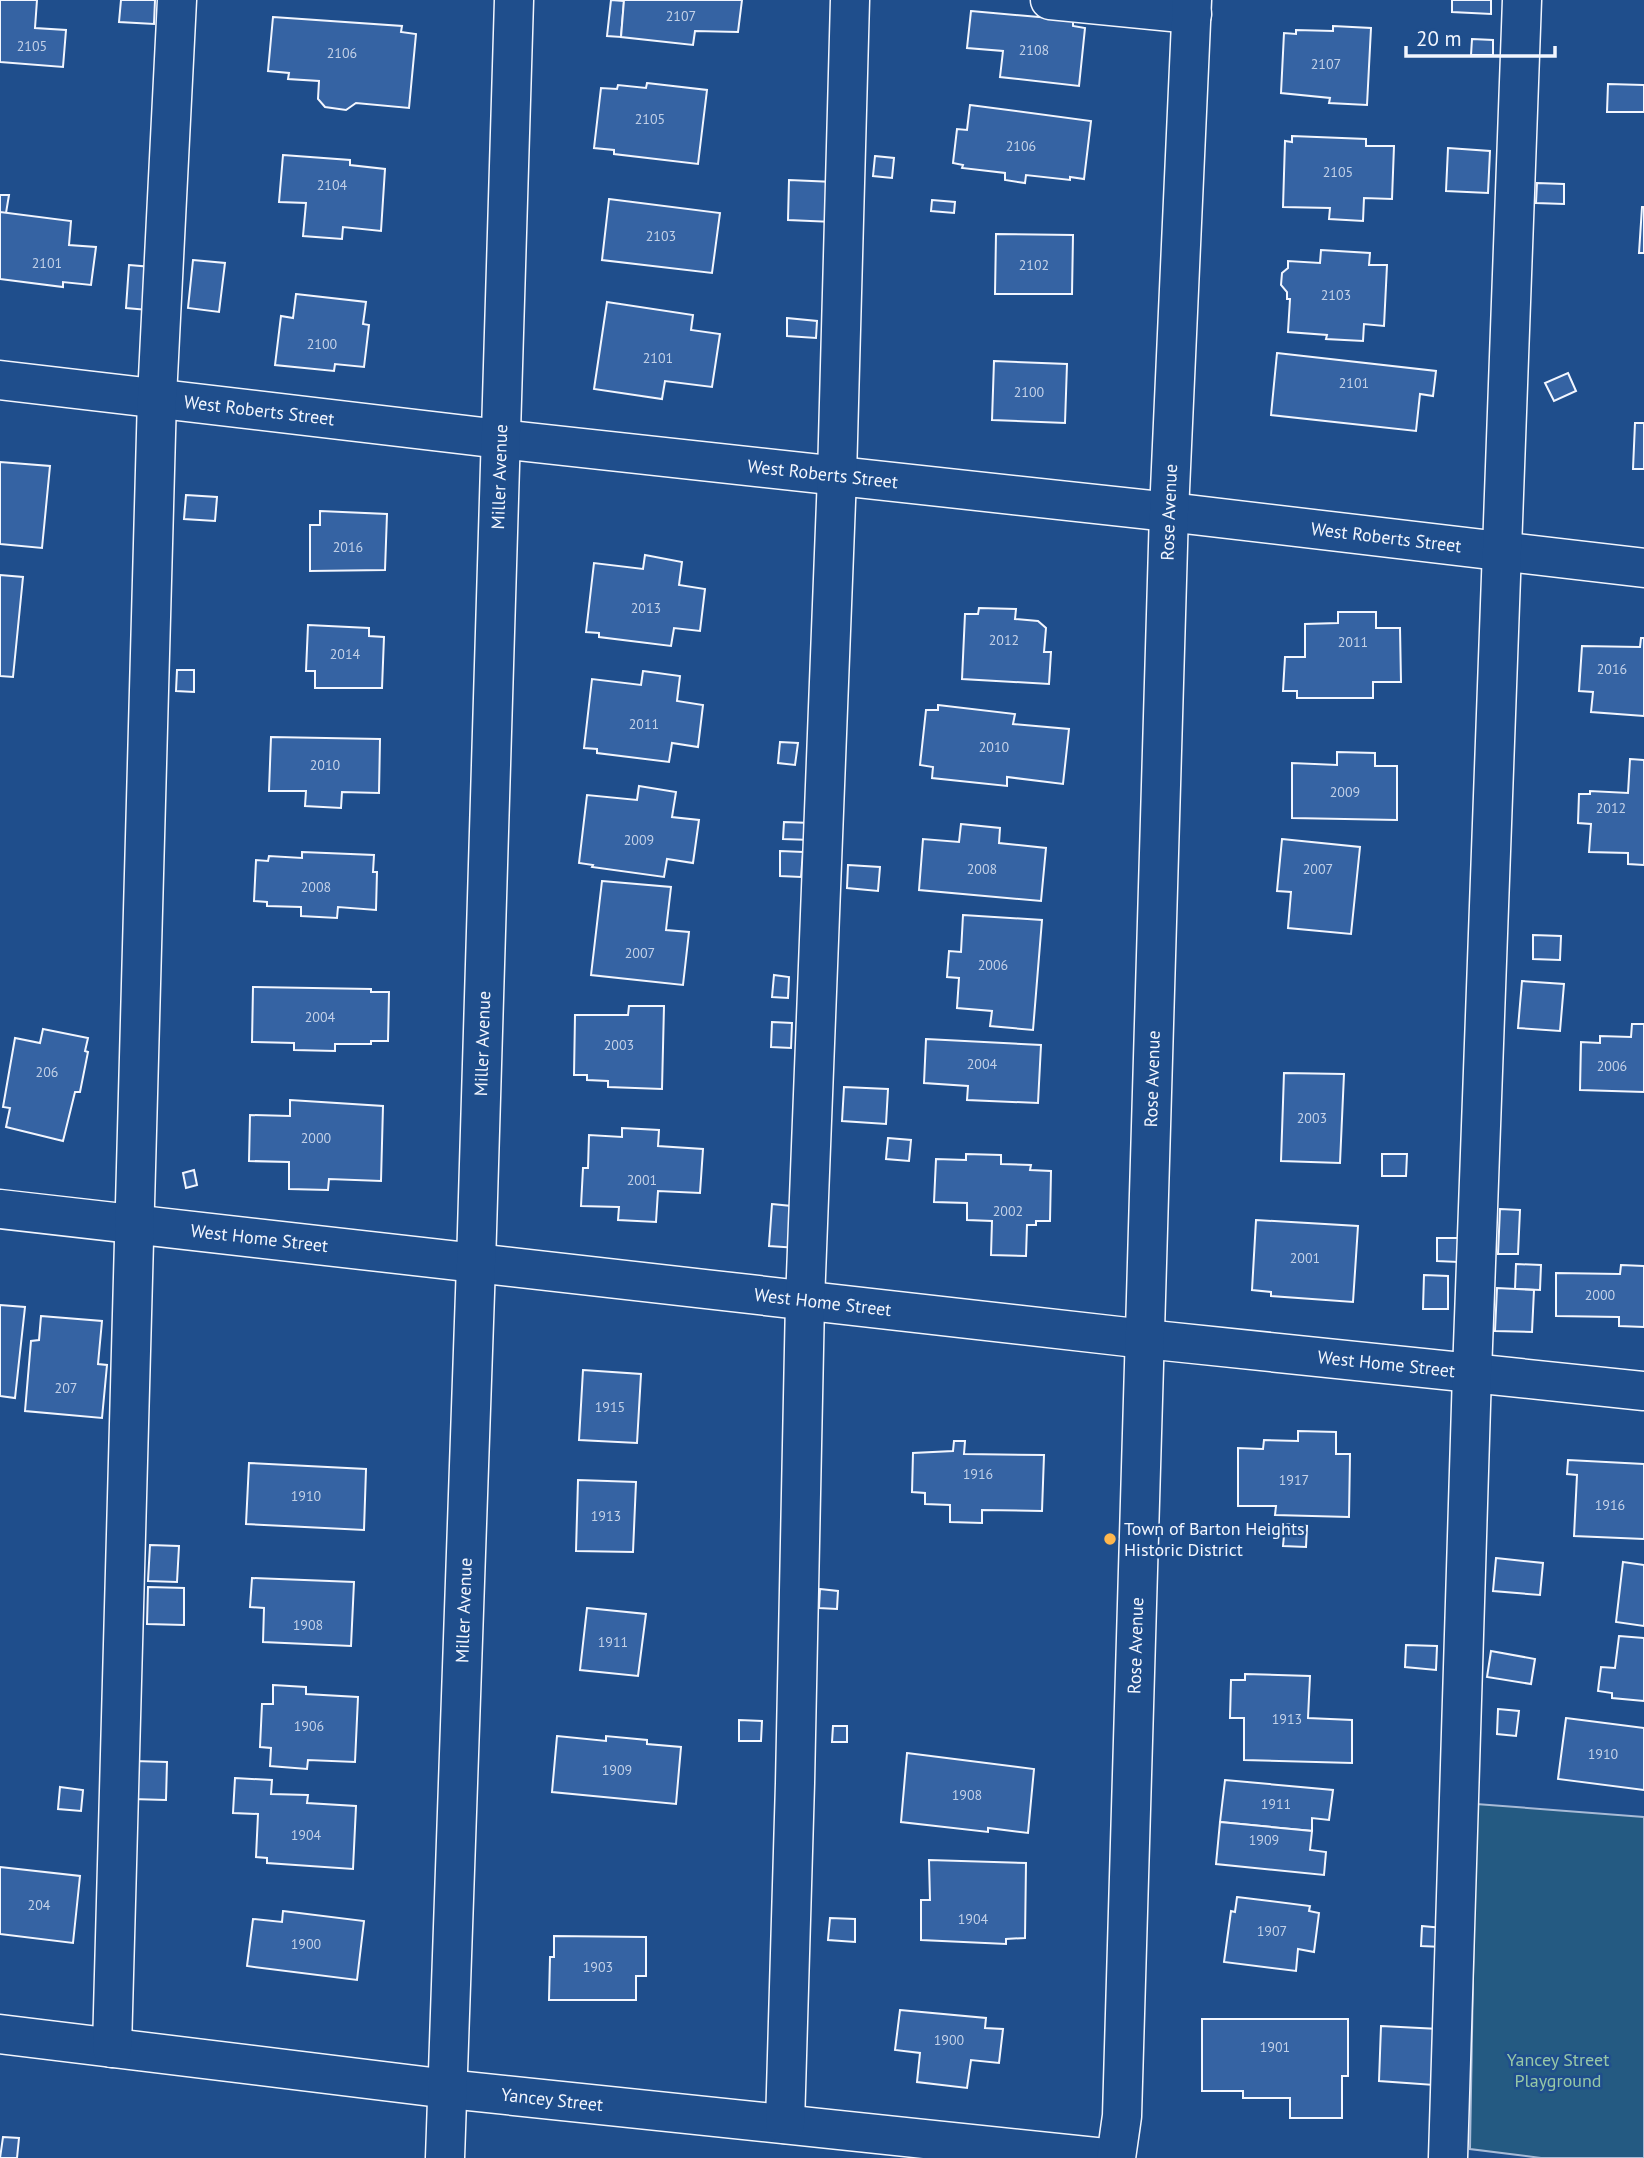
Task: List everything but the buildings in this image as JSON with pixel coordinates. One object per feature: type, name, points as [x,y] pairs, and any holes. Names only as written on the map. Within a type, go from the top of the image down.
[{"type":"street","points":[[112,2048],[157,397],[177,0]]},
{"type":"street","name":"Miller Avenue","points":[[445,2158],[476,1264],[514,0]]},
{"type":"street","points":[[785,2124],[796,1769],[805,1301],[837,475],[850,0]]},
{"type":"street","points":[[1050,0],[1192,7]]},
{"type":"street","points":[[1448,2158],[1472,1373],[1522,0]]},
{"type":"street","name":"Rose Avenue","points":[[1116,2158],[1122,2116],[1169,512],[1192,7]]},
{"type":"street","name":"West Roberts Street","points":[[0,380],[1644,568]]},
{"type":"street","name":"West Home Street","points":[[0,1209],[1145,1339],[1644,1391]]},
{"type":"street","name":"Yancey Street","points":[[0,2034],[448,2089],[1105,2158]]},
{"type":"green space","name":"Yancey Street Playground","points":[[1476,1804],[1644,1817],[1644,2158],[1541,2158],[1470,2149]]},
{"type":"place","name":"Town of Barton Heights Historic District","points":[[1110,1539]]}]
